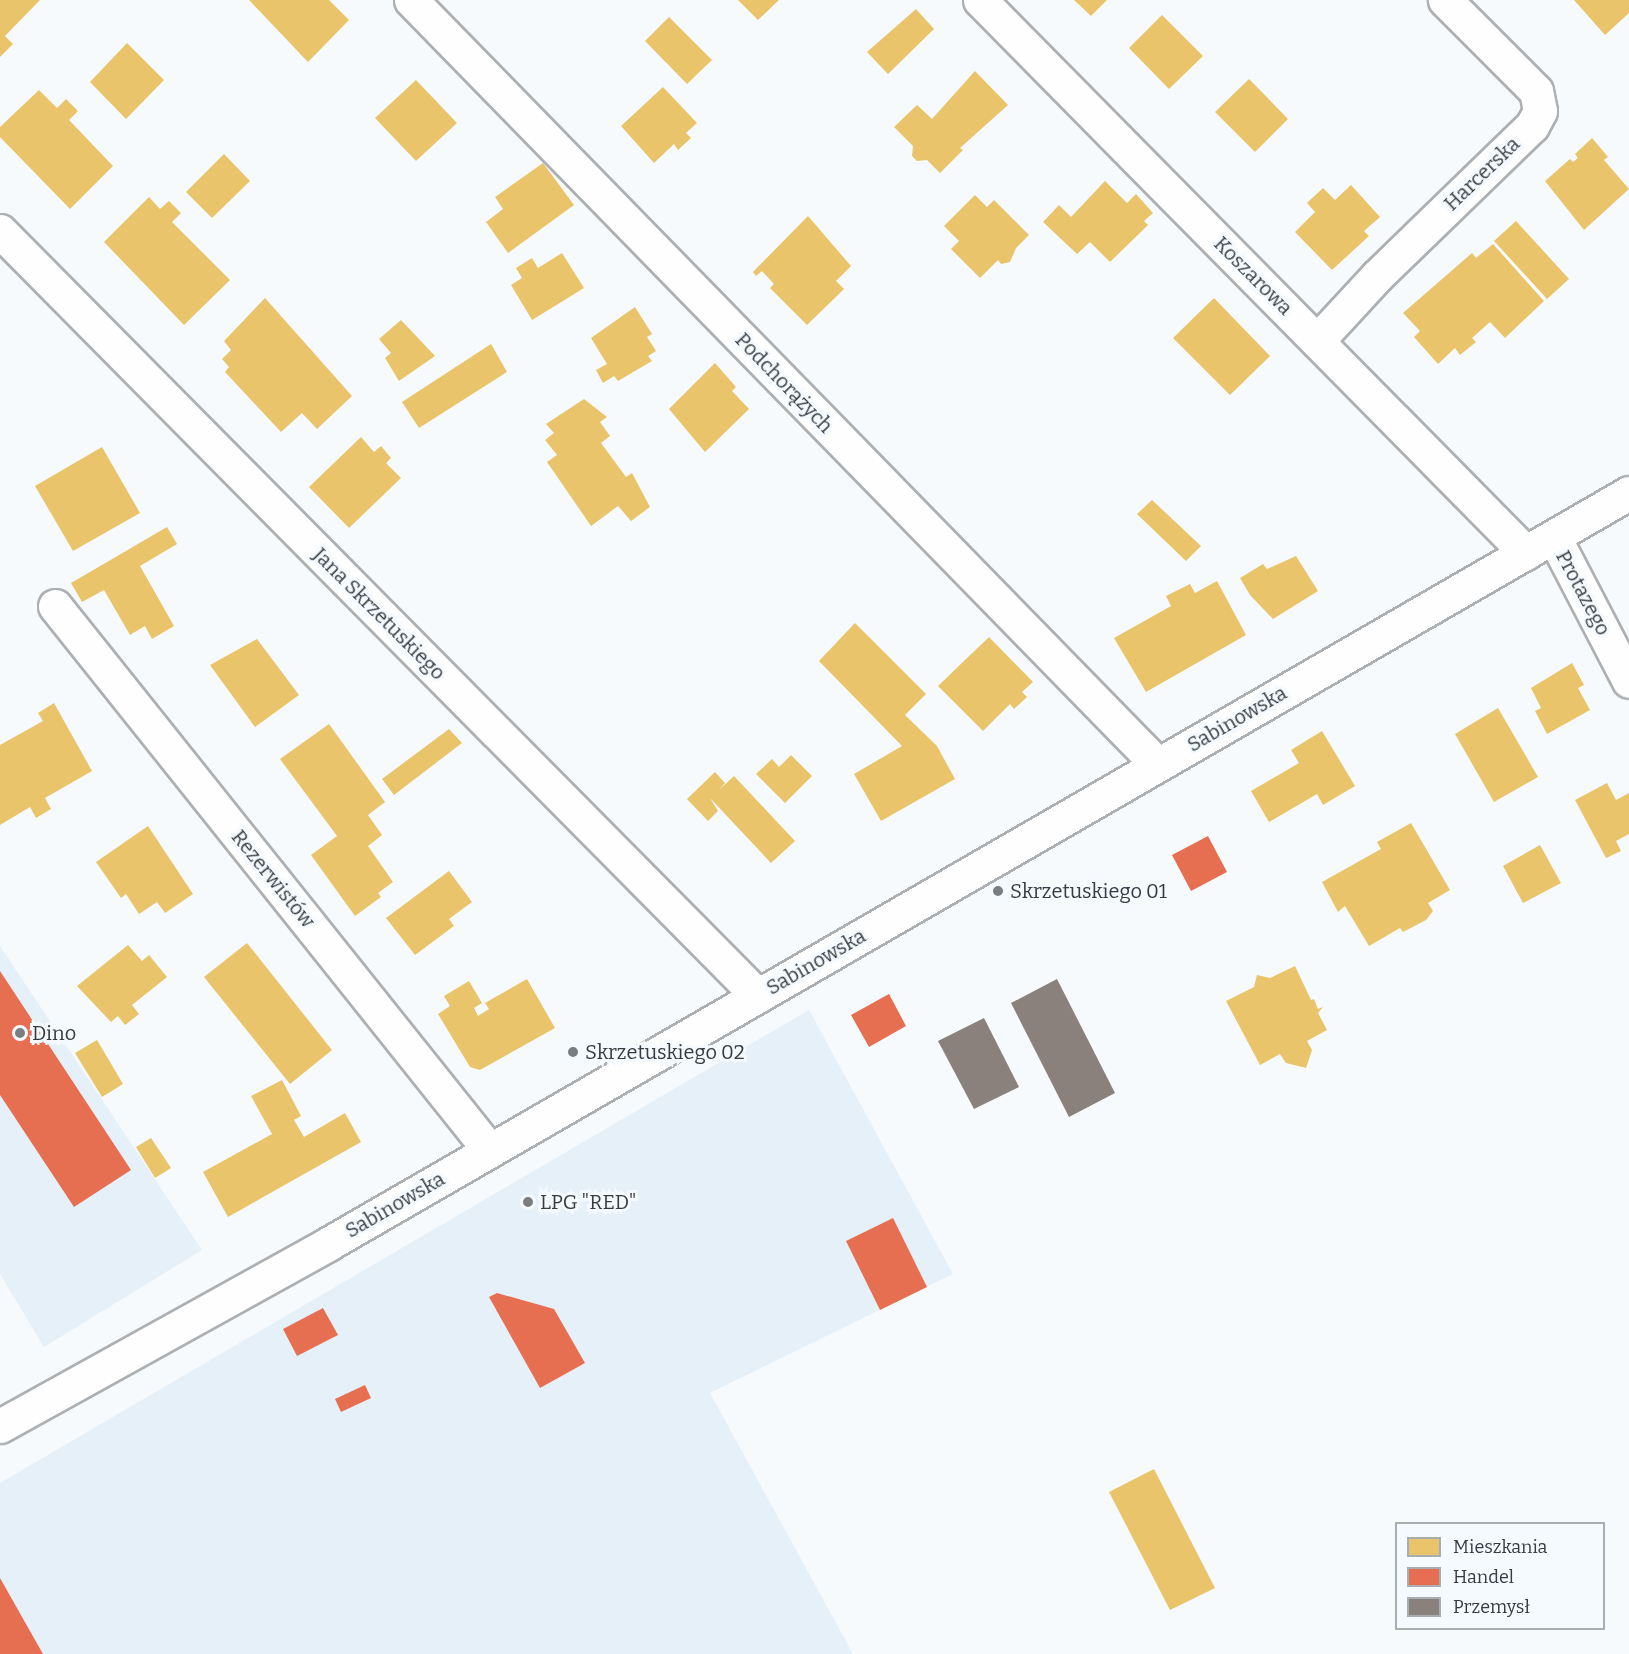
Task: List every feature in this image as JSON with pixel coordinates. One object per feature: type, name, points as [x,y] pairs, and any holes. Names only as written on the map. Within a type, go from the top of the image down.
[{"type":"street","name":"Podchorążych","points":[[411,0],[1158,765]]},
{"type":"street","name":"Koszarowa","points":[[980,0],[1317,341],[1540,545]]},
{"type":"street","name":"Harcerska","points":[[1317,341],[1377,276],[1532,126],[1540,111],[1536,91],[1445,0]]},
{"type":"street","name":"Jana Skrzetuskiego","points":[[0,231],[758,996]]},
{"type":"street","name":"Sabinowska","points":[[0,1426],[490,1151],[1629,493]]},
{"type":"street","name":"Protazego","points":[[1540,545],[1629,681]]},
{"type":"street","name":"Rezerwistów","points":[[55,606],[490,1151]]},
{"type":"shaded area","points":[[0,946],[202,1250],[44,1347],[0,1274]]},
{"type":"shaded area","points":[[809,1010],[953,1274],[710,1393],[853,1654],[0,1654],[0,1483]]},
{"type":"building: Mieszkania","points":[[0,0],[40,0],[5,36],[13,44],[0,57]]},
{"type":"building: Mieszkania","points":[[249,0],[329,0],[349,20],[308,62]]},
{"type":"building: Mieszkania","points":[[738,0],[779,0],[758,20]]},
{"type":"building: Mieszkania","points":[[1074,0],[1107,0],[1091,16]]},
{"type":"building: Mieszkania","points":[[1574,0],[1629,0],[1629,13],[1605,35]]},
{"type":"building: Mieszkania","points":[[916,9],[934,29],[888,74],[867,52]]},
{"type":"building: Mieszkania","points":[[1162,15],[1203,56],[1169,89],[1129,48]]},
{"type":"building: Mieszkania","points":[[669,17],[712,60],[687,84],[645,41]]},
{"type":"building: Mieszkania","points":[[127,43],[164,80],[126,119],[90,82]]},
{"type":"building: Mieszkania","points":[[975,71],[1008,105],[960,148],[963,150],[940,173],[927,160],[917,161],[912,156],[913,146],[894,127],[917,105],[932,119]]},
{"type":"building: Mieszkania","points":[[1249,79],[1288,119],[1255,152],[1215,112]]},
{"type":"building: Mieszkania","points":[[416,80],[457,123],[416,161],[375,118]]},
{"type":"building: Mieszkania","points":[[663,87],[697,123],[686,133],[691,138],[678,150],[674,144],[654,163],[621,126]]},
{"type":"building: Mieszkania","points":[[39,90],[57,108],[66,99],[78,111],[69,120],[113,166],[70,209],[0,137],[0,127]]},
{"type":"building: Mieszkania","points":[[1592,138],[1608,157],[1604,160],[1629,189],[1584,230],[1545,181],[1570,159],[1573,162],[1578,158],[1575,154]]},
{"type":"building: Mieszkania","points":[[224,154],[250,181],[212,218],[186,192]]},
{"type":"building: Mieszkania","points":[[543,163],[574,205],[508,253],[486,222],[503,209],[495,197]]},
{"type":"building: Mieszkania","points":[[1105,181],[1127,203],[1136,194],[1153,213],[1144,221],[1148,225],[1110,262],[1090,242],[1077,254],[1043,222],[1059,205],[1071,217]]},
{"type":"building: Mieszkania","points":[[1351,185],[1380,217],[1364,231],[1369,236],[1332,270],[1295,232],[1315,212],[1307,203],[1323,188],[1335,200]]},
{"type":"building: Mieszkania","points":[[975,195],[987,207],[994,200],[1029,235],[1016,248],[1010,262],[1001,264],[998,260],[980,278],[951,249],[959,241],[944,226]]},
{"type":"building: Mieszkania","points":[[149,197],[160,209],[169,201],[181,213],[172,222],[230,280],[184,325],[104,242]]},
{"type":"building: Mieszkania","points":[[808,216],[851,266],[836,281],[844,289],[807,325],[770,288],[774,284],[762,271],[756,276],[753,272]]},
{"type":"building: Mieszkania","points":[[1516,221],[1569,279],[1547,299],[1494,241]]},
{"type":"building: Mieszkania","points":[[1493,244],[1544,301],[1505,338],[1490,322],[1472,338],[1476,342],[1460,355],[1455,348],[1438,364],[1414,337],[1420,331],[1403,313],[1472,253],[1476,258]]},
{"type":"building: Mieszkania","points":[[562,253],[584,288],[532,320],[511,285],[522,278],[516,268],[532,258],[538,268]]},
{"type":"building: Mieszkania","points":[[265,298],[352,396],[317,429],[302,413],[281,432],[225,372],[229,367],[222,359],[231,350],[224,341]]},
{"type":"building: Mieszkania","points":[[1214,298],[1270,356],[1230,395],[1173,338]]},
{"type":"building: Mieszkania","points":[[635,307],[652,334],[647,337],[656,351],[648,356],[652,361],[618,381],[614,376],[603,383],[596,370],[607,364],[591,338]]},
{"type":"building: Mieszkania","points":[[401,320],[435,356],[399,381],[385,358],[391,353],[379,339]]},
{"type":"building: Mieszkania","points":[[491,344],[507,372],[419,428],[402,402]]},
{"type":"building: Mieszkania","points":[[715,363],[736,387],[732,391],[749,409],[705,452],[669,409]]},
{"type":"building: Mieszkania","points":[[584,399],[607,417],[600,422],[610,436],[601,443],[626,477],[632,473],[650,507],[631,521],[618,506],[591,526],[547,462],[557,455],[545,440],[554,433],[546,424]]},
{"type":"building: Mieszkania","points":[[361,437],[374,452],[381,446],[391,458],[386,463],[401,478],[349,528],[309,487]]},
{"type":"building: Mieszkania","points":[[102,447],[140,513],[73,551],[35,486]]},
{"type":"building: Mieszkania","points":[[1152,500],[1201,546],[1186,561],[1137,514]]},
{"type":"building: Mieszkania","points":[[167,527],[177,544],[140,566],[174,626],[152,639],[145,626],[130,635],[104,590],[82,602],[71,583]]},
{"type":"building: Mieszkania","points":[[1296,556],[1318,591],[1273,619],[1250,595],[1240,578],[1263,564],[1267,569]]},
{"type":"building: Mieszkania","points":[[1217,581],[1246,635],[1146,692],[1114,638],[1171,606],[1166,596],[1190,584],[1195,593]]},
{"type":"building: Mieszkania","points":[[855,623],[926,694],[905,715],[937,746],[955,779],[881,821],[854,774],[902,746],[819,661]]},
{"type":"building: Mieszkania","points":[[989,637],[1033,682],[1022,692],[1027,697],[1014,709],[1010,704],[983,731],[938,686]]},
{"type":"building: Mieszkania","points":[[257,639],[299,695],[255,727],[210,665]]},
{"type":"building: Mieszkania","points":[[1572,663],[1584,685],[1578,688],[1590,710],[1547,734],[1535,711],[1541,708],[1531,688]]},
{"type":"building: Mieszkania","points":[[54,703],[92,771],[45,798],[51,809],[36,818],[30,807],[0,825],[0,745],[43,721],[38,713]]},
{"type":"building: Mieszkania","points":[[1498,708],[1538,777],[1494,802],[1455,734]]},
{"type":"building: Mieszkania","points":[[329,724],[385,802],[368,815],[382,835],[368,846],[393,882],[378,893],[381,897],[355,916],[311,855],[337,836],[280,759]]},
{"type":"building: Mieszkania","points":[[449,729],[462,743],[394,795],[382,779]]},
{"type":"building: Mieszkania","points":[[1322,731],[1355,786],[1323,805],[1317,794],[1269,822],[1251,791],[1299,763],[1291,750]]},
{"type":"building: Mieszkania","points":[[791,755],[812,776],[785,803],[756,774],[772,759],[779,767]]},
{"type":"building: Mieszkania","points":[[715,772],[725,783],[719,790],[734,776],[795,841],[771,863],[710,798],[718,811],[708,821],[687,799]]},
{"type":"building: Mieszkania","points":[[1607,783],[1616,800],[1629,793],[1629,834],[1616,841],[1621,851],[1606,858],[1575,800]]},
{"type":"building: Mieszkania","points":[[1411,823],[1450,890],[1428,903],[1433,911],[1426,920],[1403,932],[1400,928],[1369,946],[1345,906],[1338,912],[1322,882],[1381,849],[1377,842]]},
{"type":"building: Mieszkania","points":[[148,826],[193,894],[165,913],[157,902],[139,914],[126,894],[121,898],[96,862]]},
{"type":"building: Mieszkania","points":[[1540,845],[1561,883],[1523,903],[1503,866]]},
{"type":"building: Mieszkania","points":[[449,871],[472,902],[449,919],[454,926],[415,955],[386,918]]},
{"type":"building: Mieszkania","points":[[247,943],[332,1050],[290,1084],[204,977]]},
{"type":"building: Mieszkania","points":[[128,945],[142,961],[149,955],[167,977],[132,1005],[139,1014],[125,1025],[118,1016],[111,1022],[77,986]]},
{"type":"building: Mieszkania","points":[[1295,966],[1311,1000],[1314,999],[1318,1009],[1323,1007],[1318,1013],[1327,1030],[1307,1041],[1312,1050],[1306,1068],[1286,1063],[1280,1054],[1260,1065],[1226,1001],[1254,987],[1257,975],[1270,978]]},
{"type":"building: Mieszkania","points":[[527,979],[555,1028],[480,1070],[470,1067],[438,1014],[450,1006],[444,996],[469,981],[482,1003],[474,1008],[478,1016],[489,1009],[485,1003]]},
{"type":"building: Mieszkania","points":[[97,1040],[123,1084],[102,1097],[75,1053]]},
{"type":"building: Mieszkania","points":[[282,1080],[301,1116],[294,1120],[304,1137],[345,1113],[361,1142],[228,1217],[203,1172],[272,1134],[251,1096]]},
{"type":"building: Mieszkania","points":[[151,1138],[171,1168],[155,1178],[136,1147]]},
{"type":"building: Mieszkania","points":[[1154,1469],[1215,1588],[1170,1610],[1109,1492]]},
{"type":"building: Handel","points":[[1208,836],[1227,872],[1191,891],[1172,855]]},
{"type":"building: Handel","name":"Dino","points":[[0,971],[131,1170],[74,1207],[0,1095]]},
{"type":"building: Handel","points":[[889,994],[906,1026],[869,1047],[851,1015]]},
{"type":"building: Handel","points":[[893,1218],[927,1287],[880,1310],[846,1241]]},
{"type":"building: Handel","points":[[497,1293],[554,1309],[585,1363],[540,1388],[489,1297]]},
{"type":"building: Handel","points":[[323,1308],[338,1335],[297,1356],[283,1329]]},
{"type":"building: Handel","points":[[365,1385],[371,1398],[341,1412],[335,1399]]},
{"type":"building: Handel","points":[[0,1578],[43,1654],[0,1654]]},
{"type":"building: Przemysł","points":[[1057,979],[1115,1093],[1069,1117],[1011,1003]]},
{"type":"building: Przemysł","points":[[984,1018],[1019,1087],[974,1109],[938,1041]]},
{"type":"place","name":"Skrzetuskiego 01","points":[[998,891]]},
{"type":"place","name":"Dino","points":[[20,1033]]},
{"type":"place","name":"Skrzetuskiego 02","points":[[573,1052]]},
{"type":"place","name":"LPG \"RED\"","points":[[528,1202]]}]
